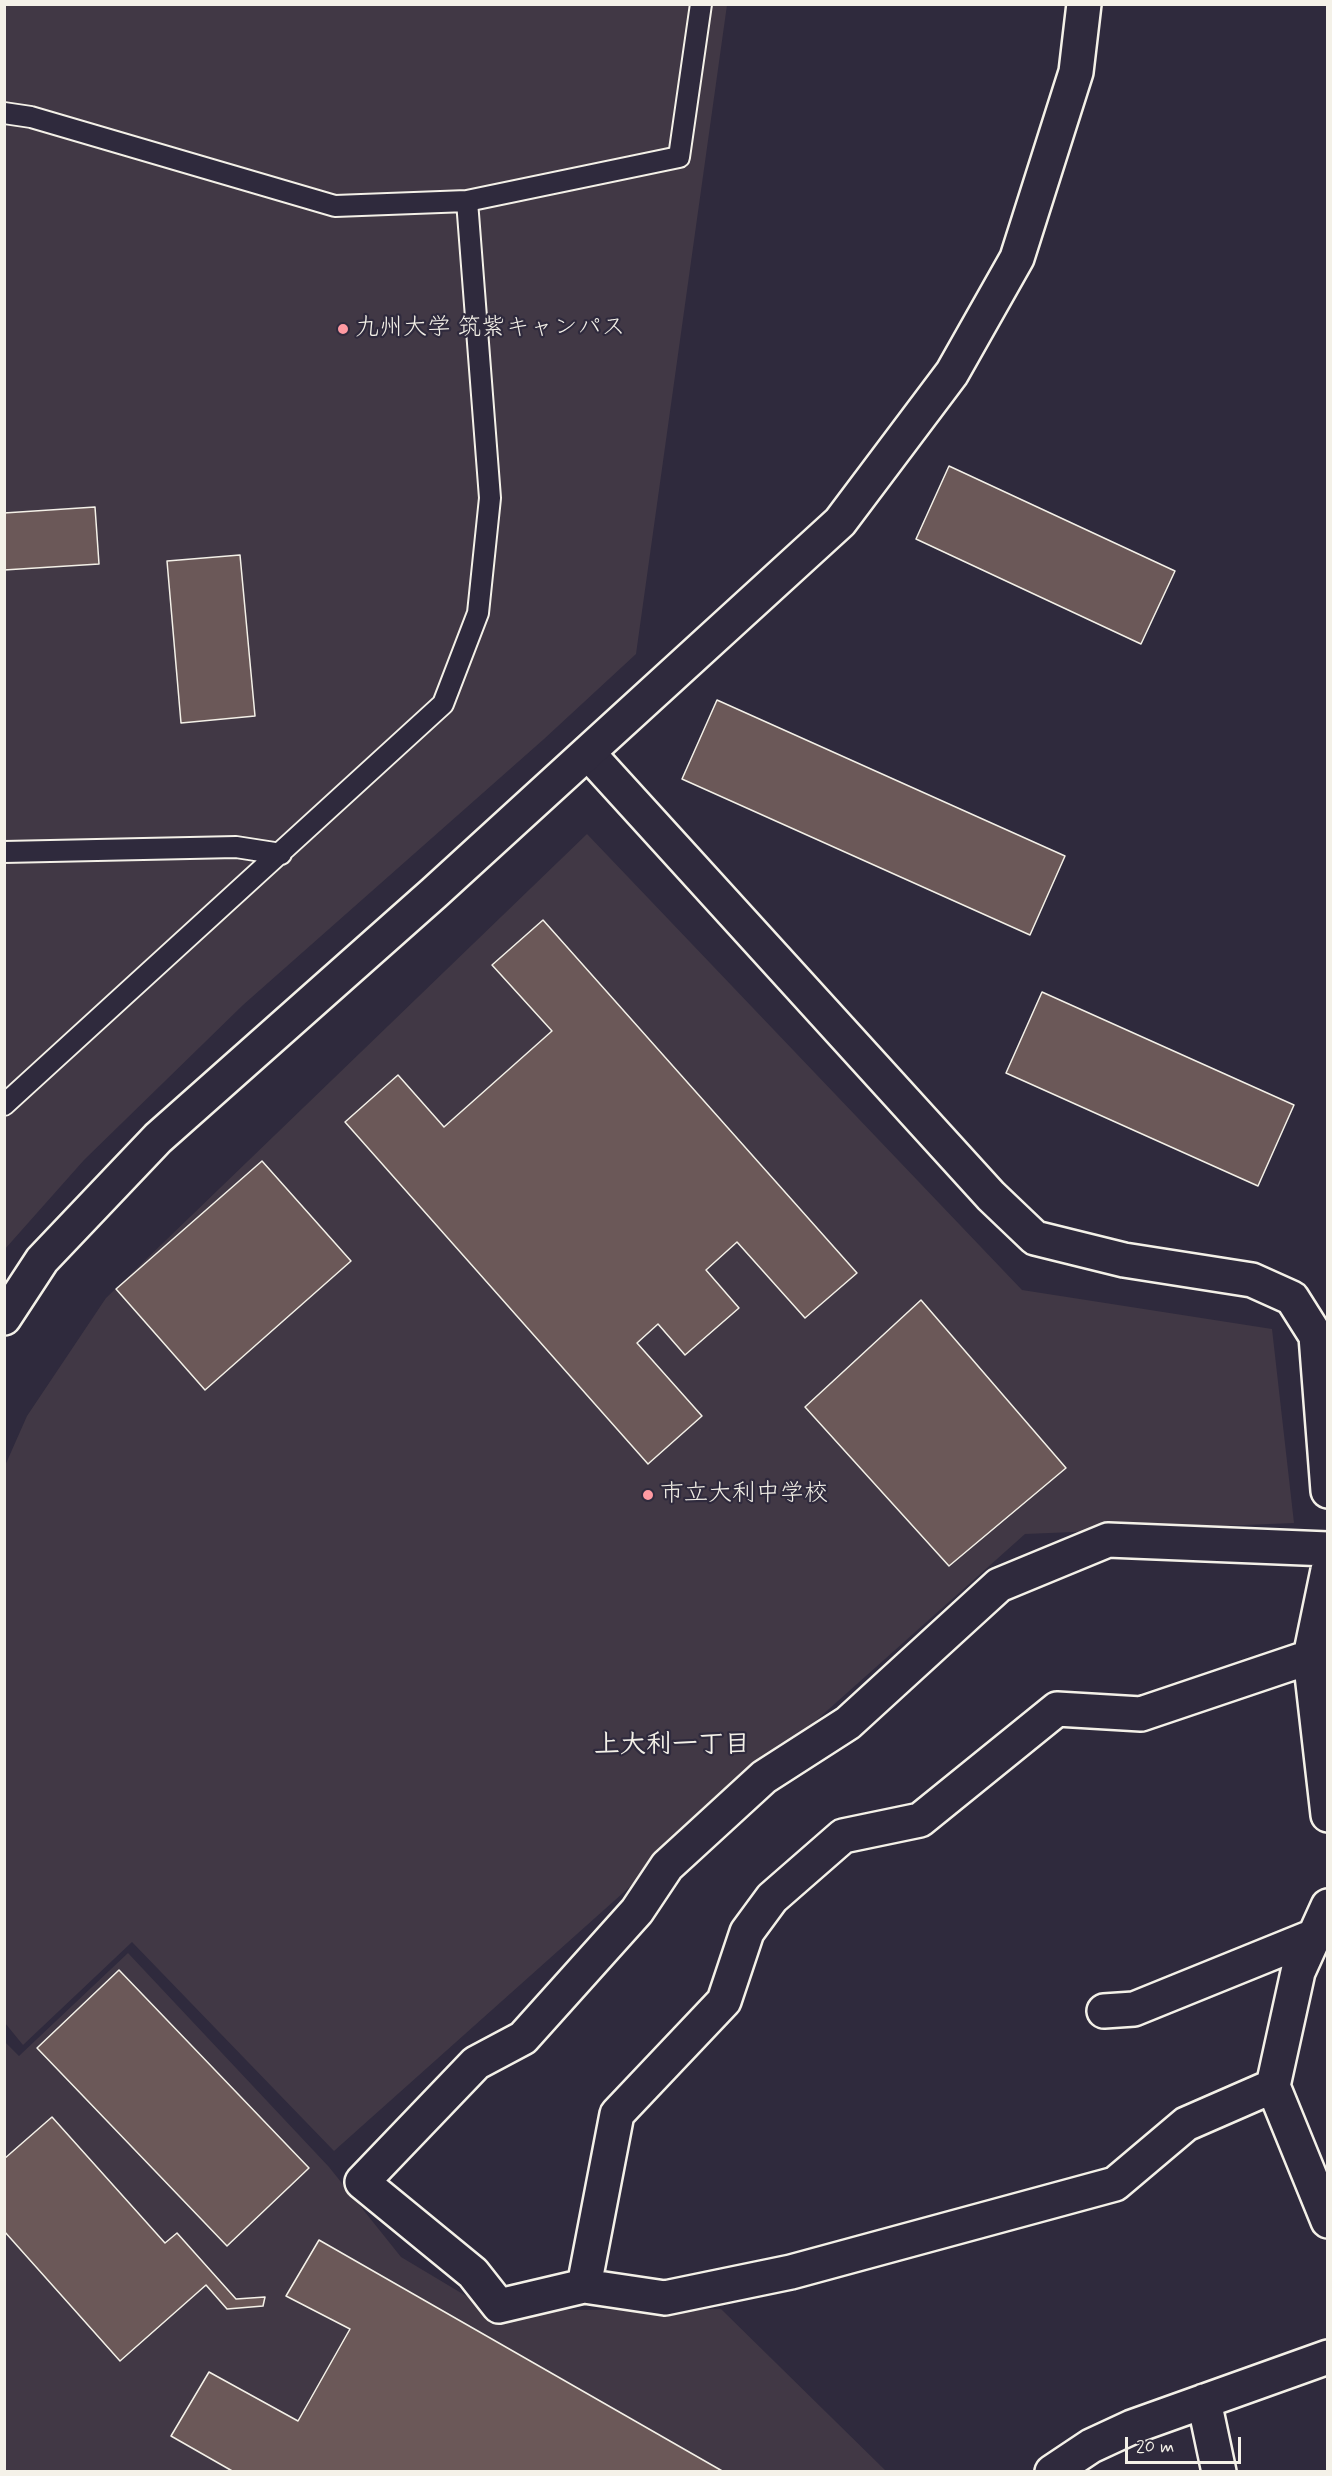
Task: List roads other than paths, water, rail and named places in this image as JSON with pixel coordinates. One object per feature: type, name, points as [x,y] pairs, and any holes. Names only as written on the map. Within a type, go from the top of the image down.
[{"type":"street","points":[[4,1318],[42,1260],[158,1138],[434,893],[840,522],[952,373],[1017,258],[1076,72],[1084,4]]},
{"type":"street","points":[[588,753],[991,1196],[1035,1238],[1124,1260],[1252,1280],[1292,1298],[1316,1336],[1328,1491]]},
{"type":"street","points":[[1273,2086],[1186,2124],[1115,2184],[791,2272],[665,2298],[584,2286],[499,2306],[473,2273],[362,2182],[476,2063],[523,2038],[638,1911],[667,1866],[764,1777],[848,1723],[999,1584],[1108,1540],[1328,1549]]},
{"type":"street","points":[[1328,1570],[1310,1657],[1328,1815]]},
{"type":"street","points":[[584,2286],[616,2114],[724,2001],[747,1932],[772,1898],[843,1836],[920,1820],[1057,1709],[1141,1714],[1310,1657]]},
{"type":"street","points":[[1328,1906],[1298,1972],[1273,2086],[1328,2221]]},
{"type":"street","points":[[1104,2011],[1134,2009],[1314,1936]]},
{"type":"street","points":[[1052,2472],[1091,2446],[1122,2432],[1328,2357]]},
{"type":"street","points":[[1204,2401],[1219,2472]]},
{"type":"lane","points":[[4,113],[31,117],[334,206],[467,201],[679,158],[701,4]]},
{"type":"lane","points":[[4,1105],[281,854],[442,704],[478,613],[490,498],[467,201]]},
{"type":"lane","points":[[4,852],[236,847],[281,854]]},
{"type":"place","name":"九州大学 筑紫キャンパス","points":[[343,329]]},
{"type":"place","name":"市立大利中学校","points":[[648,1495]]},
{"type":"district","name":"上大利一丁目","points":[[672,1747]]}]
